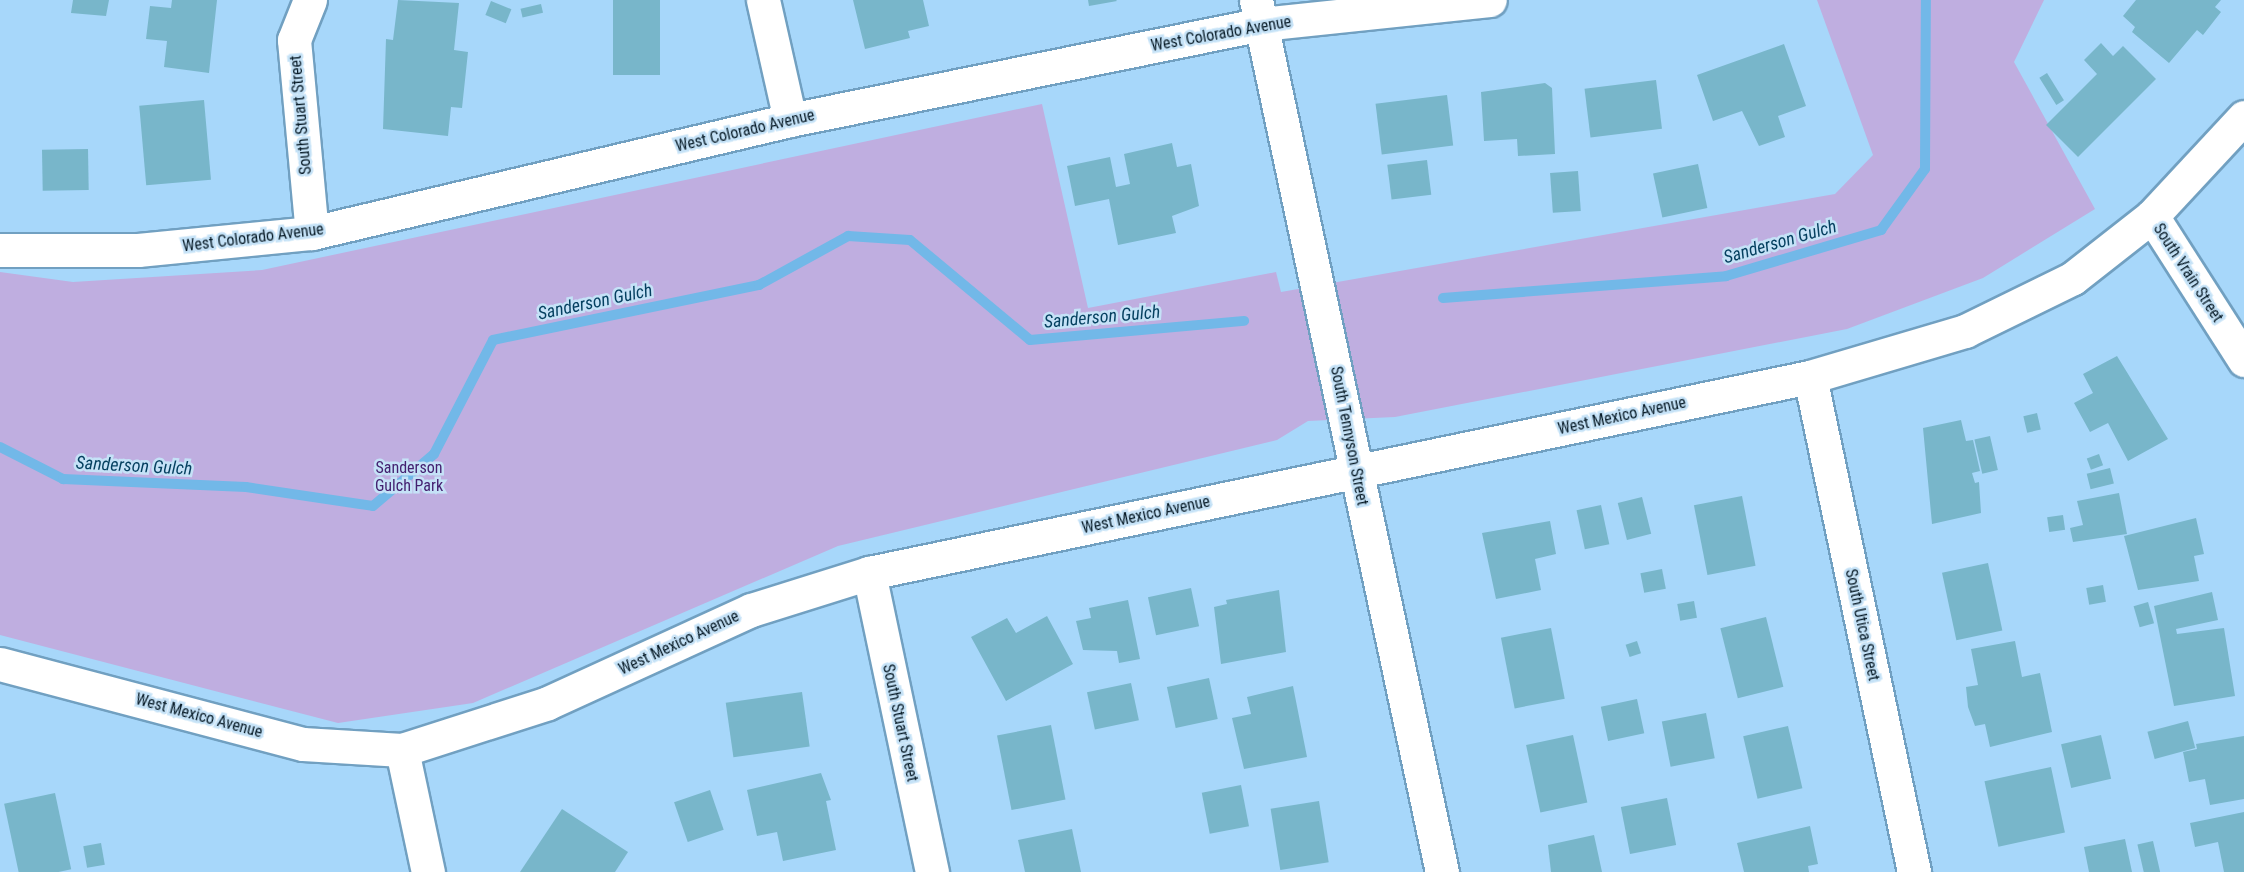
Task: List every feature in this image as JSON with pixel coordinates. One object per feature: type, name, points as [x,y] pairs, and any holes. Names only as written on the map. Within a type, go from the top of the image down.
[{"type":"street","name":"South Stuart Street","points":[[310,0],[294,40],[312,233]]},
{"type":"street","points":[[763,0],[790,120]]},
{"type":"street","name":"West Colorado Avenue","points":[[0,250],[138,250],[312,233],[1258,12],[1490,0]]},
{"type":"street","name":"South Tennyson Street","points":[[1258,12],[1442,872]]},
{"type":"street","name":"West Mexico Avenue","points":[[0,664],[303,744],[402,750],[548,703],[751,610],[869,573],[1810,377],[1965,331],[2073,278],[2152,216],[2244,117]]},
{"type":"street","name":"South Vrain Street","points":[[2152,216],[2244,360]]},
{"type":"street","name":"South Utica Street","points":[[1810,377],[1914,872]]},
{"type":"street","name":"South Stuart Street","points":[[869,573],[932,872]]},
{"type":"street","points":[[402,750],[428,872]]},
{"type":"green space","name":"Sanderson Gulch Park","points":[[1817,0],[2044,0],[2014,62],[2095,209],[1983,278],[1847,329],[1395,417],[1308,421],[1277,440],[838,546],[473,703],[338,723],[0,635],[0,272],[73,282],[262,270],[1042,104],[1088,308],[1276,272],[1281,292],[1835,194],[1873,155]]},
{"type":"building","points":[[73,0],[109,0],[106,16],[71,13]]},
{"type":"building","points":[[172,0],[217,0],[209,73],[164,67],[167,41],[146,39],[150,6],[171,8]]},
{"type":"building","points":[[398,0],[459,3],[454,50],[468,52],[462,108],[451,107],[448,136],[383,129],[386,39],[393,40]]},
{"type":"building","points":[[613,0],[660,0],[660,75],[613,75]]},
{"type":"building","points":[[853,0],[923,0],[929,26],[908,31],[910,38],[865,49]]},
{"type":"building","points":[[1088,0],[1116,0],[1117,1],[1089,6]]},
{"type":"building","points":[[2136,0],[2221,0],[2215,7],[2221,12],[2203,35],[2197,30],[2169,63],[2132,32],[2135,27],[2123,16]]},
{"type":"building","points":[[491,1],[511,9],[506,23],[485,15]]},
{"type":"building","points":[[541,4],[543,13],[523,17],[521,9]]},
{"type":"building","points":[[2101,43],[2113,56],[2123,46],[2156,79],[2078,157],[2046,125],[2097,74],[2084,60]]},
{"type":"building","points":[[1784,44],[1806,106],[1778,116],[1785,137],[1759,146],[1742,111],[1713,121],[1697,75]]},
{"type":"building","points":[[2047,73],[2064,100],[2056,105],[2039,78]]},
{"type":"building","points":[[1656,80],[1662,129],[1591,137],[1585,89]]},
{"type":"building","points":[[1545,83],[1552,88],[1555,154],[1518,156],[1517,139],[1484,141],[1481,92]]},
{"type":"building","points":[[1447,95],[1453,146],[1382,154],[1376,104]]},
{"type":"building","points":[[204,100],[211,180],[146,185],[139,106]]},
{"type":"building","points":[[1172,143],[1177,167],[1191,164],[1199,206],[1172,216],[1176,233],[1118,245],[1109,199],[1075,206],[1067,166],[1110,157],[1116,187],[1130,184],[1124,154]]},
{"type":"building","points":[[88,149],[89,190],[43,191],[42,150]]},
{"type":"building","points":[[1427,160],[1431,195],[1392,200],[1387,165]]},
{"type":"building","points":[[1698,164],[1707,208],[1662,218],[1653,174]]},
{"type":"building","points":[[1578,171],[1581,211],[1553,213],[1550,173]]},
{"type":"building","points":[[2117,356],[2168,439],[2128,461],[2108,423],[2090,432],[2074,403],[2093,393],[2083,374]]},
{"type":"building","points":[[2037,413],[2041,430],[2027,433],[2023,416]]},
{"type":"building","points":[[1961,420],[1966,441],[1973,440],[1980,471],[1972,473],[1975,483],[1979,482],[1981,513],[1932,524],[1923,428]]},
{"type":"building","points":[[1990,436],[1998,470],[1982,474],[1974,440]]},
{"type":"building","points":[[2099,454],[2103,465],[2091,470],[2087,458]]},
{"type":"building","points":[[2110,468],[2114,484],[2091,489],[2087,474]]},
{"type":"building","points":[[2119,493],[2127,534],[2073,542],[2070,528],[2083,525],[2077,501]]},
{"type":"building","points":[[1742,496],[1756,566],[1707,575],[1694,505]]},
{"type":"building","points":[[1642,497],[1651,534],[1627,540],[1618,503]]},
{"type":"building","points":[[1601,505],[1609,544],[1585,549],[1577,510]]},
{"type":"building","points":[[2063,515],[2065,530],[2049,532],[2047,517]]},
{"type":"building","points":[[2196,518],[2204,554],[2194,556],[2199,581],[2138,590],[2124,536]]},
{"type":"building","points":[[1550,521],[1556,554],[1535,559],[1541,590],[1496,599],[1482,533]]},
{"type":"building","points":[[1988,563],[2002,630],[1956,640],[1942,573]]},
{"type":"building","points":[[1662,569],[1666,589],[1644,593],[1640,573]]},
{"type":"building","points":[[2103,585],[2106,602],[2089,605],[2086,588]]},
{"type":"building","points":[[1191,588],[1199,626],[1156,635],[1148,597]]},
{"type":"building","points":[[1279,590],[1286,652],[1221,664],[1214,607],[1227,604],[1226,600]]},
{"type":"building","points":[[2212,592],[2218,620],[2176,629],[2177,634],[2224,628],[2235,696],[2174,706],[2154,606]]},
{"type":"building","points":[[1128,600],[1140,659],[1119,663],[1117,651],[1083,650],[1076,621],[1091,618],[1089,608]]},
{"type":"building","points":[[1694,601],[1697,618],[1680,621],[1677,604]]},
{"type":"building","points":[[2148,602],[2154,623],[2140,627],[2134,606]]},
{"type":"building","points":[[1047,616],[1073,664],[1006,701],[971,637],[1007,618],[1016,633]]},
{"type":"building","points":[[1766,617],[1783,687],[1738,698],[1720,628]]},
{"type":"building","points":[[1551,628],[1565,699],[1515,708],[1501,638]]},
{"type":"building","points":[[1637,641],[1641,653],[1630,657],[1626,645]]},
{"type":"building","points":[[2015,641],[2022,677],[2040,673],[2052,732],[1990,747],[1985,724],[1975,726],[1968,707],[1966,687],[1978,685],[1971,649]]},
{"type":"building","points":[[1209,678],[1218,719],[1176,728],[1167,687]]},
{"type":"building","points":[[1131,683],[1139,720],[1095,730],[1087,692]]},
{"type":"building","points":[[1293,686],[1307,757],[1244,769],[1232,718],[1251,714],[1247,697]]},
{"type":"building","points":[[802,692],[810,746],[733,757],[726,703]]},
{"type":"building","points":[[1637,699],[1644,733],[1608,741],[1601,707]]},
{"type":"building","points":[[1706,713],[1715,758],[1671,767],[1662,722]]},
{"type":"building","points":[[2188,721],[2195,748],[2155,759],[2147,732]]},
{"type":"building","points":[[1051,725],[1066,800],[1012,810],[997,735]]},
{"type":"building","points":[[1788,726],[1802,788],[1758,799],[1743,736]]},
{"type":"building","points":[[1573,735],[1587,802],[1540,812],[1526,745]]},
{"type":"building","points":[[2101,735],[2111,779],[2071,788],[2061,744]]},
{"type":"building","points":[[2244,736],[2244,799],[2210,805],[2205,779],[2189,782],[2183,752],[2197,749],[2196,744]]},
{"type":"building","points":[[2051,767],[2065,833],[1998,847],[1984,781]]},
{"type":"building","points":[[821,773],[831,800],[826,801],[836,850],[783,861],[777,832],[757,836],[747,790]]},
{"type":"building","points":[[1241,785],[1249,826],[1210,834],[1202,793]]},
{"type":"building","points":[[710,790],[724,830],[688,842],[674,802]]},
{"type":"building","points":[[55,793],[71,869],[58,872],[19,872],[4,804]]},
{"type":"building","points":[[1667,798],[1676,845],[1630,854],[1621,807]]},
{"type":"building","points":[[1319,801],[1329,862],[1280,870],[1271,809]]},
{"type":"building","points":[[562,809],[628,852],[615,872],[520,872]]},
{"type":"building","points":[[2244,812],[2244,872],[2224,872],[2218,842],[2195,847],[2190,823]]},
{"type":"building","points":[[1810,826],[1818,864],[1808,866],[1809,872],[1744,872],[1737,843]]},
{"type":"building","points":[[1072,829],[1081,872],[1025,872],[1018,840]]},
{"type":"building","points":[[1594,835],[1602,872],[1551,872],[1548,845]]},
{"type":"building","points":[[2125,839],[2132,872],[2089,872],[2084,847]]},
{"type":"building","points":[[2153,841],[2160,872],[2144,872],[2137,845]]},
{"type":"building","points":[[101,843],[105,865],[87,868],[83,846]]},
{"type":"waterway","name":"Sanderson Gulch","points":[[1443,298],[1726,276],[1881,230],[1925,169],[1926,0]]},
{"type":"waterway","name":"Sanderson Gulch","points":[[0,447],[63,479],[246,487],[373,506],[434,454],[493,340],[759,285],[848,236],[910,240],[1030,340],[1244,321]]}]
